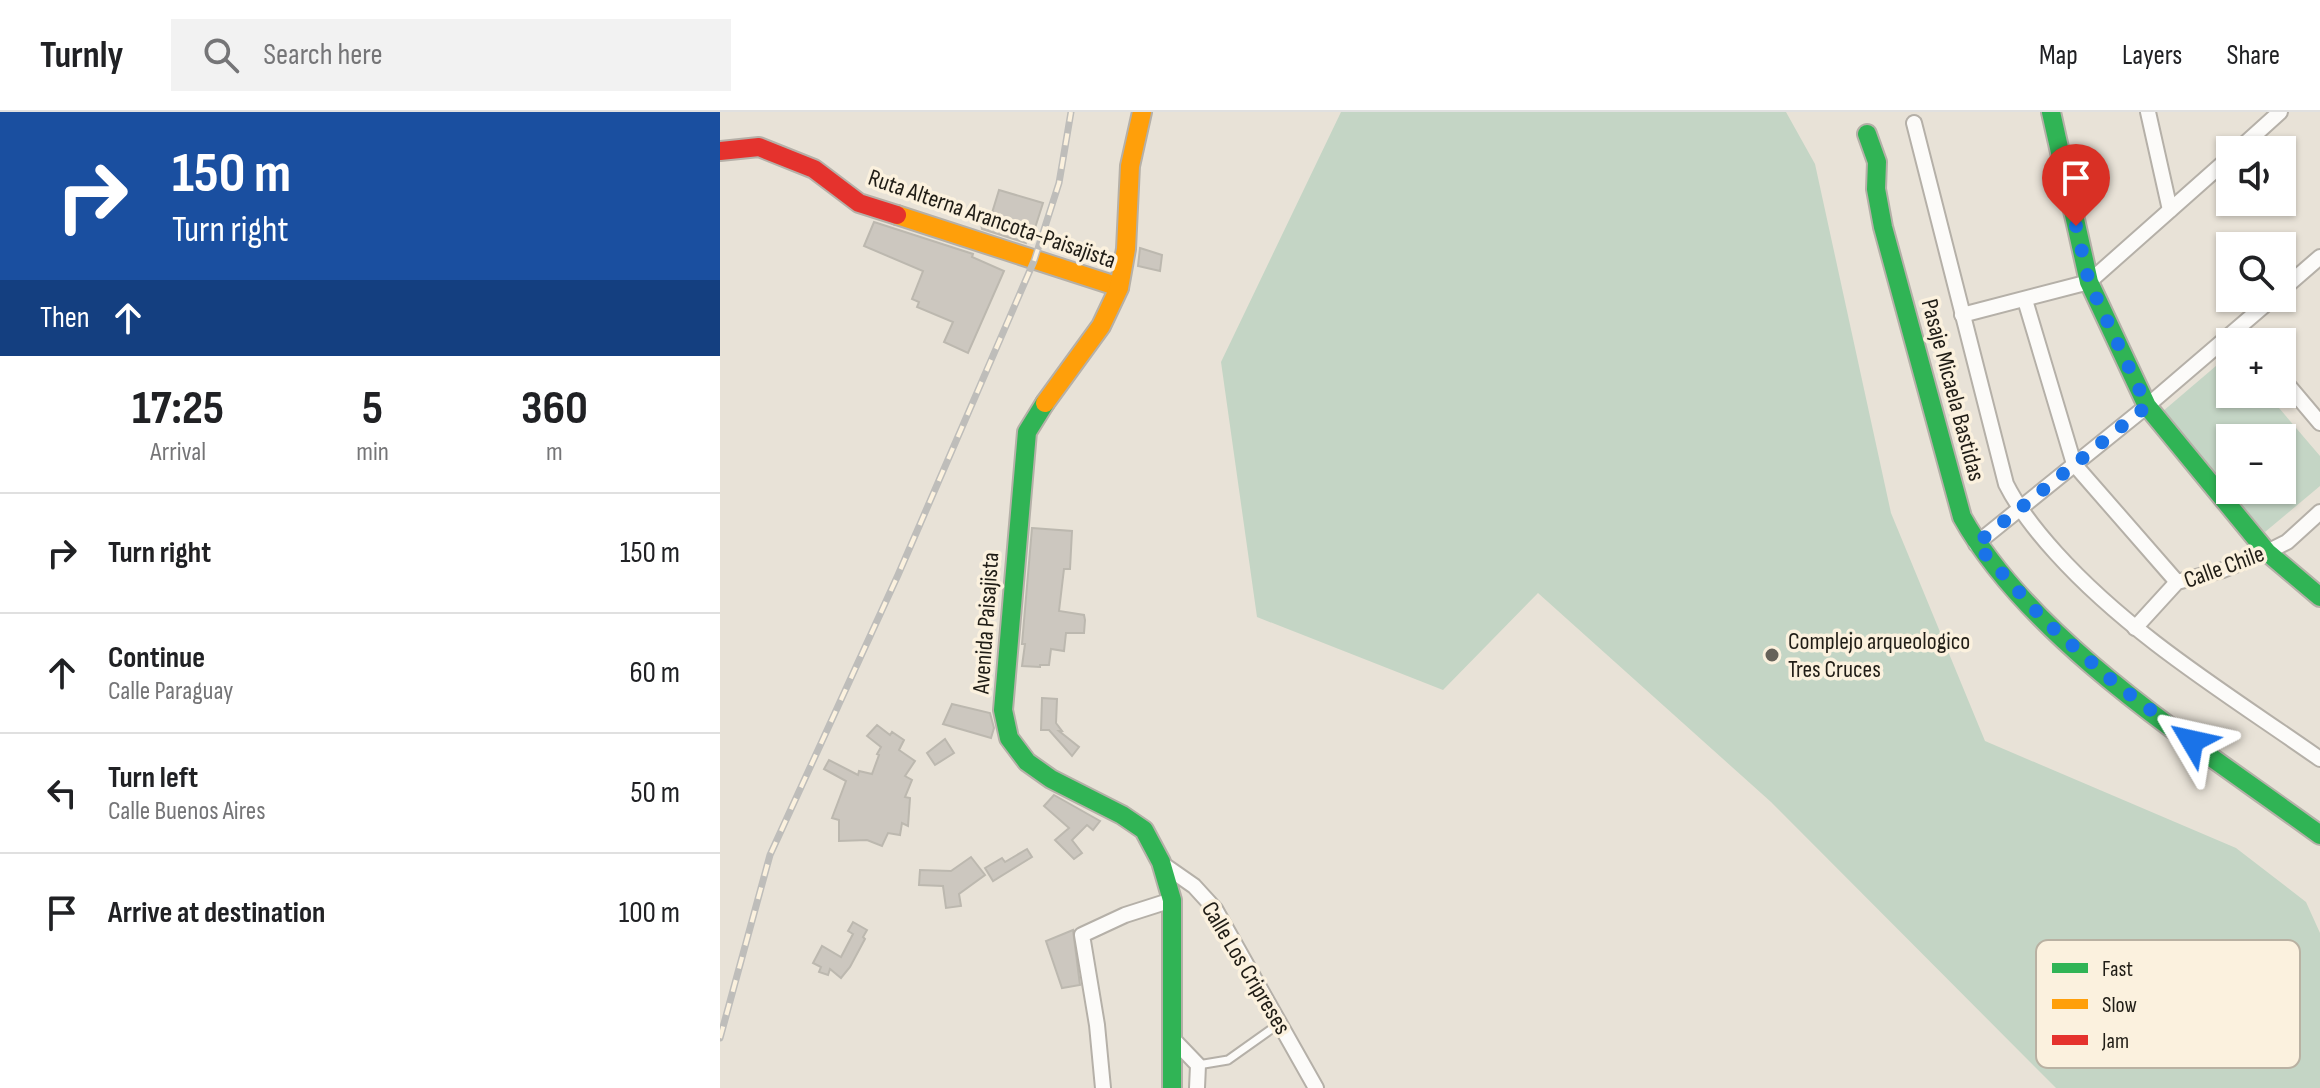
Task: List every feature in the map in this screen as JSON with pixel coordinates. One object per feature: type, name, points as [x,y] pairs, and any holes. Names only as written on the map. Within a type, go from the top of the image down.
[{"type":"main road","name":"Avenida Paisajista","points":[[1142,112],[1131,150],[1129,232],[1119,287],[1098,333],[1042,403],[1027,432],[1003,710],[1009,738],[1027,762],[1051,779],[1122,815],[1144,830],[1161,862],[1172,900],[1172,1088]]},
{"type":"main road","points":[[2051,112],[2089,282],[2147,406],[2267,552],[2320,597]]},
{"type":"main road","name":"Pasaje Micaela Bastidas","points":[[1867,134],[1874,146],[1877,162],[1876,189],[1883,227],[1962,517],[1976,544],[2028,605],[2116,684],[2320,835]]},
{"type":"main road","name":"Ruta Alterna Arancota-Paisajista","points":[[720,151],[759,147],[814,169],[859,203],[1119,287]]},
{"type":"street","points":[[2148,112],[2170,210]]},
{"type":"street","points":[[2253,136],[2280,112]]},
{"type":"street","points":[[1914,123],[2006,484],[2017,508],[2086,586],[2135,628],[2320,759]]},
{"type":"street","points":[[1962,315],[2089,282],[2216,169]]},
{"type":"street","points":[[2296,278],[2320,257]]},
{"type":"street","points":[[2025,300],[2074,464],[2177,582]]},
{"type":"street","points":[[2239,328],[2257,312]]},
{"type":"street","points":[[1976,544],[2216,348]]},
{"type":"street","points":[[2296,395],[2320,423]]},
{"type":"street","name":"Calle Chile","points":[[2135,628],[2177,582],[2223,570],[2267,552],[2287,542],[2320,512]]},
{"type":"street","name":"Calle Los Cripreses","points":[[1161,862],[1194,886],[1215,909],[1316,1088]]},
{"type":"street","points":[[1103,1088],[1097,1025],[1082,935],[1125,915],[1172,900]]},
{"type":"street","points":[[1172,1038],[1198,1065],[1197,1088]]},
{"type":"lane","points":[[1198,1065],[1228,1060],[1280,1022]]},
{"type":"green space","points":[[1341,112],[1786,112],[1815,164],[1891,513],[1985,741],[2236,848],[2306,902],[2320,933],[2320,1088],[2056,1088],[2036,1068],[2300,1068],[2300,940],[2036,940],[2036,1068],[1771,802],[1538,593],[1443,690],[1257,617],[1221,362]]},
{"type":"green space","points":[[2216,366],[2216,408],[2279,408],[2293,424],[2216,424],[2216,475],[2162,412]]},
{"type":"green space","points":[[2296,428],[2320,456],[2320,486],[2265,532],[2241,504],[2296,504]]},
{"type":"building","points":[[999,190],[1043,203],[1035,228],[1032,227],[1026,243],[982,229],[981,224],[988,226]]},
{"type":"building","points":[[874,222],[973,254],[972,257],[1004,271],[968,353],[944,342],[953,322],[917,307],[919,302],[912,299],[923,271],[864,246]]},
{"type":"building","points":[[1140,248],[1162,255],[1160,271],[1138,266]]},
{"type":"building","points":[[1032,528],[1072,531],[1070,569],[1064,569],[1059,611],[1084,615],[1085,620],[1084,633],[1066,633],[1064,651],[1051,649],[1049,665],[1040,667],[1022,666]]},
{"type":"building","points":[[1042,698],[1057,699],[1056,723],[1062,731],[1059,731],[1079,747],[1072,756],[1049,730],[1041,730]]},
{"type":"building","points":[[952,704],[990,713],[994,728],[991,738],[943,724]]},
{"type":"building","points":[[877,725],[890,735],[892,732],[904,740],[899,750],[915,761],[905,776],[912,780],[905,797],[910,798],[908,826],[902,823],[900,835],[888,833],[882,846],[867,840],[839,841],[839,820],[832,818],[846,781],[824,769],[829,760],[858,775],[859,771],[872,774],[881,747],[867,736]]},
{"type":"building","points":[[945,739],[954,753],[935,765],[927,753]]},
{"type":"building","points":[[1054,795],[1100,821],[1093,830],[1087,825],[1072,840],[1082,853],[1074,859],[1055,840],[1069,828],[1044,806]]},
{"type":"building","points":[[1027,849],[1032,857],[993,881],[985,868],[1002,858],[1005,862]]},
{"type":"building","points":[[971,857],[985,875],[959,894],[961,906],[946,908],[943,886],[919,885],[920,870],[951,871]]},
{"type":"building","points":[[853,922],[867,930],[850,967],[841,978],[830,969],[828,975],[819,972],[821,967],[813,963],[822,946],[841,957],[853,934],[848,931]]},
{"type":"building","points":[[1073,930],[1080,985],[1062,988],[1046,941]]},
{"type":"railway","points":[[720,1038],[770,855],[898,575],[1034,261],[1059,183],[1071,112]]},
{"type":"traffic: fast","points":[[2051,112],[2089,282],[2147,406],[2267,552],[2320,597]]},
{"type":"traffic: fast","points":[[1867,134],[1877,162],[1876,189],[1883,227],[1962,517],[1993,564],[2031,608],[2076,651],[2174,730],[2320,835]]},
{"type":"traffic: fast","points":[[1045,403],[1027,432],[1003,710],[1009,738],[1027,762],[1051,779],[1122,815],[1144,830],[1161,862],[1172,900],[1172,1088]]},
{"type":"traffic: slow","points":[[1045,403],[1101,326],[1119,288],[1126,249],[1130,166],[1142,112]]},
{"type":"traffic: slow","points":[[897,215],[1119,287]]},
{"type":"traffic: jam","points":[[720,151],[759,147],[814,169],[859,203],[897,215]]},
{"type":"place","name":"Complejo arqueologico Tres Cruces","points":[[1772,655]]},
{"type":"route","points":[[2076,226],[2089,282],[2147,406],[1976,544],[2046,622],[2116,684],[2192,741]]}]
